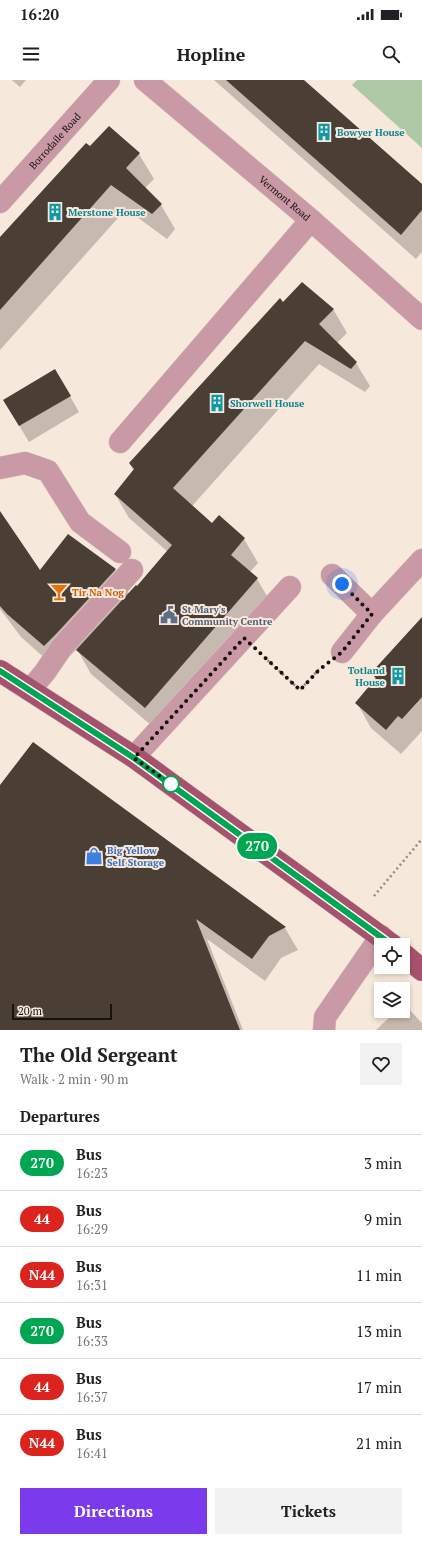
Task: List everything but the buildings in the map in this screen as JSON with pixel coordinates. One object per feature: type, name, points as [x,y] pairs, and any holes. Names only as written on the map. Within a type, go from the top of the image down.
[{"type":"main road","points":[[0,671],[134,758],[382,938]]},
{"type":"main road","points":[[410,960],[422,970]]},
{"type":"street","name":"Borrodaile Road","points":[[0,202],[109,80]]},
{"type":"street","name":"Vermont Road","points":[[146,80],[311,220],[422,319]]},
{"type":"street","points":[[120,442],[311,220]]},
{"type":"street","points":[[0,468],[25,463],[48,471],[80,522],[120,552]]},
{"type":"street","points":[[342,652],[372,614],[422,560]]},
{"type":"street","points":[[30,690],[45,672],[62,647],[132,570]]},
{"type":"street","points":[[332,575],[372,614]]},
{"type":"street","points":[[134,758],[290,587]]},
{"type":"street","points":[[324,1030],[325,1017],[374,956]]},
{"type":"path","points":[[244,638],[300,690],[319,670],[342,652]]},
{"type":"path","points":[[356,918],[422,839]]},
{"type":"green space","points":[[357,80],[422,80],[422,148],[352,85]]},
{"type":"bus line","name":"270","points":[[0,671],[70,715],[134,758],[383,938]]},
{"type":"place","name":"Bowyer House","points":[[324,132]]},
{"type":"place","name":"Merstone House","points":[[55,212]]},
{"type":"place","name":"Shorwell House","points":[[217,403]]},
{"type":"place","name":"Tir Na Nog","points":[[59,592]]},
{"type":"place","name":"St Mary's Community Centre","points":[[169,615]]},
{"type":"place","name":"Totland House","points":[[398,676]]},
{"type":"place","name":"Big Yellow Self Storage","points":[[94,856]]},
{"type":"route","points":[[171,784],[134,758],[244,638],[300,690],[319,670],[342,652],[372,614],[342,584]]}]
